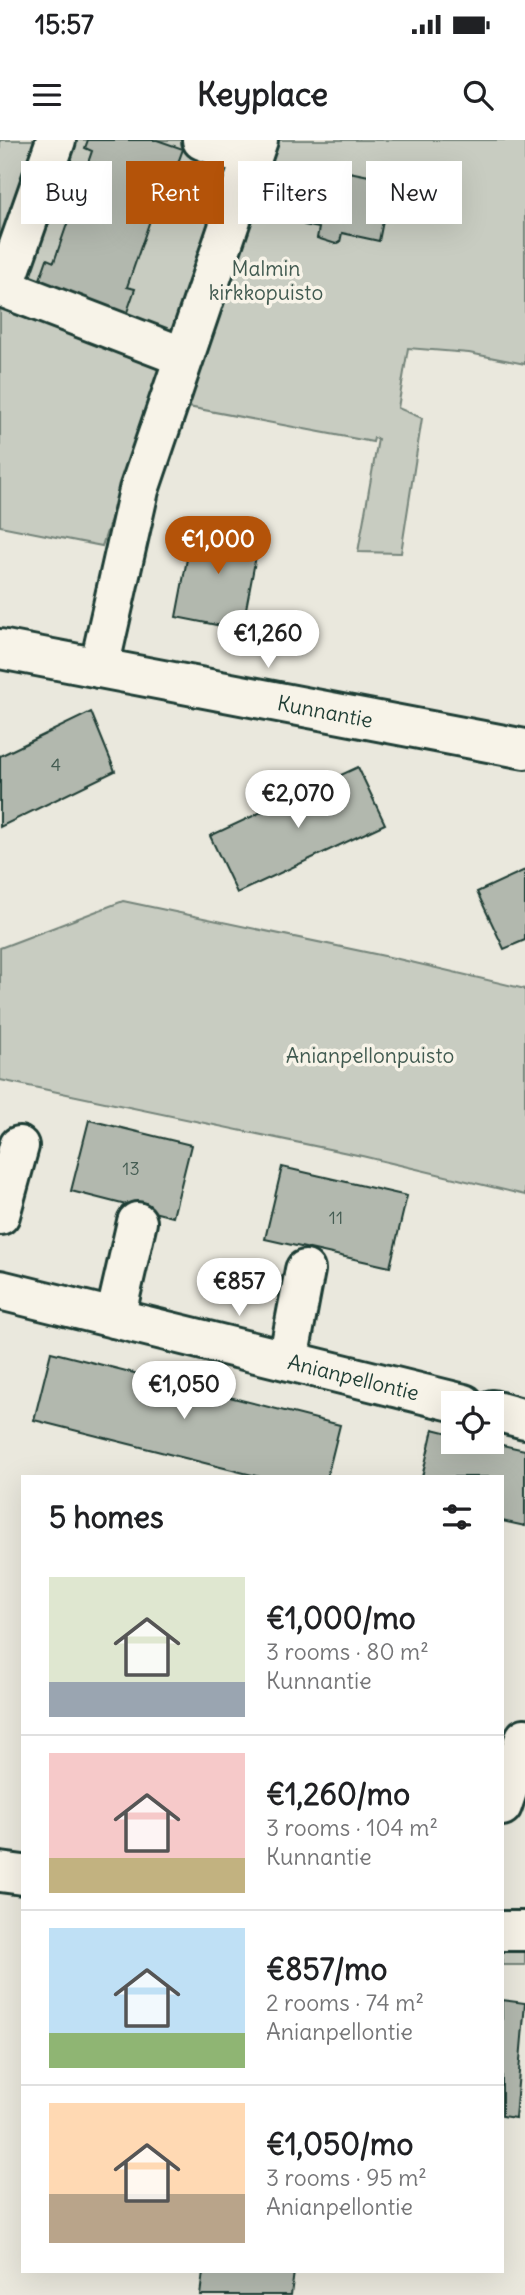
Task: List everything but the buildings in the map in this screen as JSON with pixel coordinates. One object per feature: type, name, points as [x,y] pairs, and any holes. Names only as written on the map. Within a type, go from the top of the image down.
[{"type":"street","points":[[56,140],[4,288],[184,357]]},
{"type":"street","points":[[99,668],[139,490],[255,150],[202,140]]},
{"type":"street","name":"Kunnantie","points":[[0,649],[525,749]]},
{"type":"street","points":[[0,1215],[19,1146]]},
{"type":"street","points":[[115,1318],[137,1222]]},
{"type":"street","points":[[288,1360],[306,1270]]},
{"type":"street","name":"Anianpellontie","points":[[0,1290],[441,1398]]},
{"type":"street","points":[[504,1413],[525,1419]]},
{"type":"street","points":[[504,1800],[525,1738]]},
{"type":"street","points":[[0,1872],[21,1875]]},
{"type":"street","points":[[504,1931],[525,1931]]},
{"type":"green space","name":"Malmin kirkkopuisto","points":[[0,140],[525,140],[525,364],[469,353],[408,348],[398,408],[422,418],[401,553],[358,552],[378,439],[374,438],[373,442],[151,400],[102,546],[0,526]]},
{"type":"green space","name":"Anianpellonpuisto","points":[[123,901],[394,958],[525,989],[525,1195],[362,1156],[0,1080],[0,948]]},
{"type":"green space","points":[[504,1951],[525,1952],[525,1965],[504,1965]]}]
